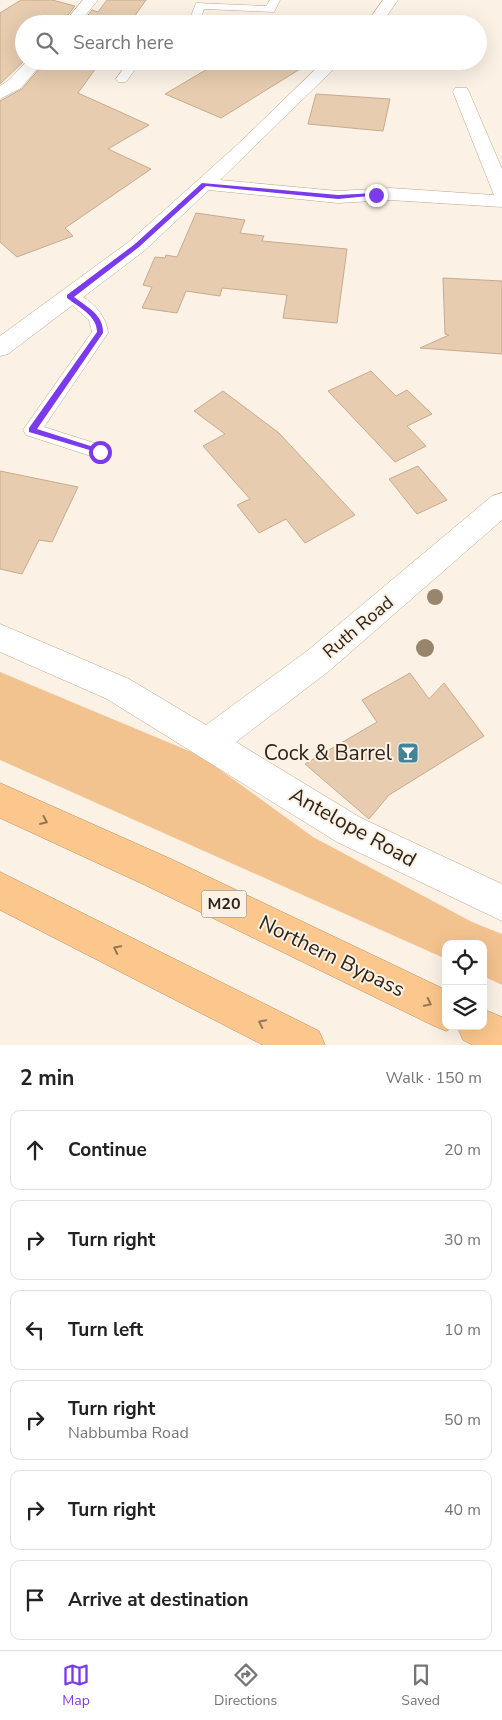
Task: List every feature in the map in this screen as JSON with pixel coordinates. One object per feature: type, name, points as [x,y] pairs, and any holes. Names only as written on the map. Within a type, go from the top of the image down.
[{"type":"highway","name":"Northern Bypass","points":[[0,800],[158,872],[442,1009]]},
{"type":"highway","points":[[0,890],[305,1045]]},
{"type":"highway","points":[[485,1030],[502,1038]]},
{"type":"street","points":[[78,15],[91,0]]},
{"type":"street","points":[[380,15],[391,0]]},
{"type":"street","points":[[0,94],[14,84],[27,70]]},
{"type":"street","points":[[0,348],[137,246],[324,70]]},
{"type":"street","points":[[461,92],[502,192]]},
{"type":"street","points":[[204,184],[338,197],[390,194],[502,201]]},
{"type":"street","name":"Ruth Road","points":[[208,743],[318,661],[502,504]]},
{"type":"street","name":"Antelope Road","points":[[0,638],[118,689],[349,830],[502,903]]},
{"type":"lane","points":[[196,15],[200,5],[270,10],[275,0]]},
{"type":"lane","points":[[122,79],[128,70]]},
{"type":"lane","points":[[70,296],[96,317],[100,324],[100,333],[32,430],[100,452]]},
{"type":"shaded area","points":[[0,672],[201,756],[313,837],[472,922],[502,934],[502,985],[487,978],[487,940],[442,940],[442,957],[0,760]]},
{"type":"building","points":[[21,0],[52,0],[75,6],[68,15],[15,15],[15,70],[0,84],[0,13]]},
{"type":"building","points":[[107,0],[146,0],[135,15],[88,15],[92,10],[98,12]]},
{"type":"building","points":[[38,70],[95,70],[78,93],[149,125],[108,149],[151,169],[65,228],[73,236],[17,257],[0,242],[0,101],[22,89]]},
{"type":"building","points":[[206,70],[298,70],[221,118],[165,94]]},
{"type":"building","points":[[316,94],[390,99],[383,131],[308,124]]},
{"type":"building","points":[[196,213],[245,220],[240,233],[264,236],[262,241],[347,249],[337,323],[283,318],[287,295],[222,288],[220,296],[186,291],[177,313],[142,308],[152,287],[143,285],[155,257],[165,258],[166,255],[177,257]]},
{"type":"building","points":[[443,278],[502,281],[502,354],[420,348],[449,335],[445,334]]},
{"type":"building","points":[[371,371],[396,396],[407,390],[432,414],[407,426],[426,446],[395,462],[328,391]]},
{"type":"building","points":[[223,391],[279,433],[355,515],[305,543],[286,519],[259,533],[237,505],[250,499],[203,446],[225,434],[194,411]]},
{"type":"building","points":[[418,466],[447,500],[417,514],[389,479]]},
{"type":"building","points":[[0,471],[78,487],[52,542],[39,540],[22,574],[0,569]]},
{"type":"building","points":[[410,673],[429,699],[444,683],[484,736],[389,795],[369,819],[305,764],[377,722],[362,700]]},
{"type":"place","name":"Cock & Barrel","points":[[408,753]]},
{"type":"route","points":[[100,452],[32,430],[100,333],[100,324],[96,317],[70,296],[137,246],[204,184],[338,197],[376,195]]}]
